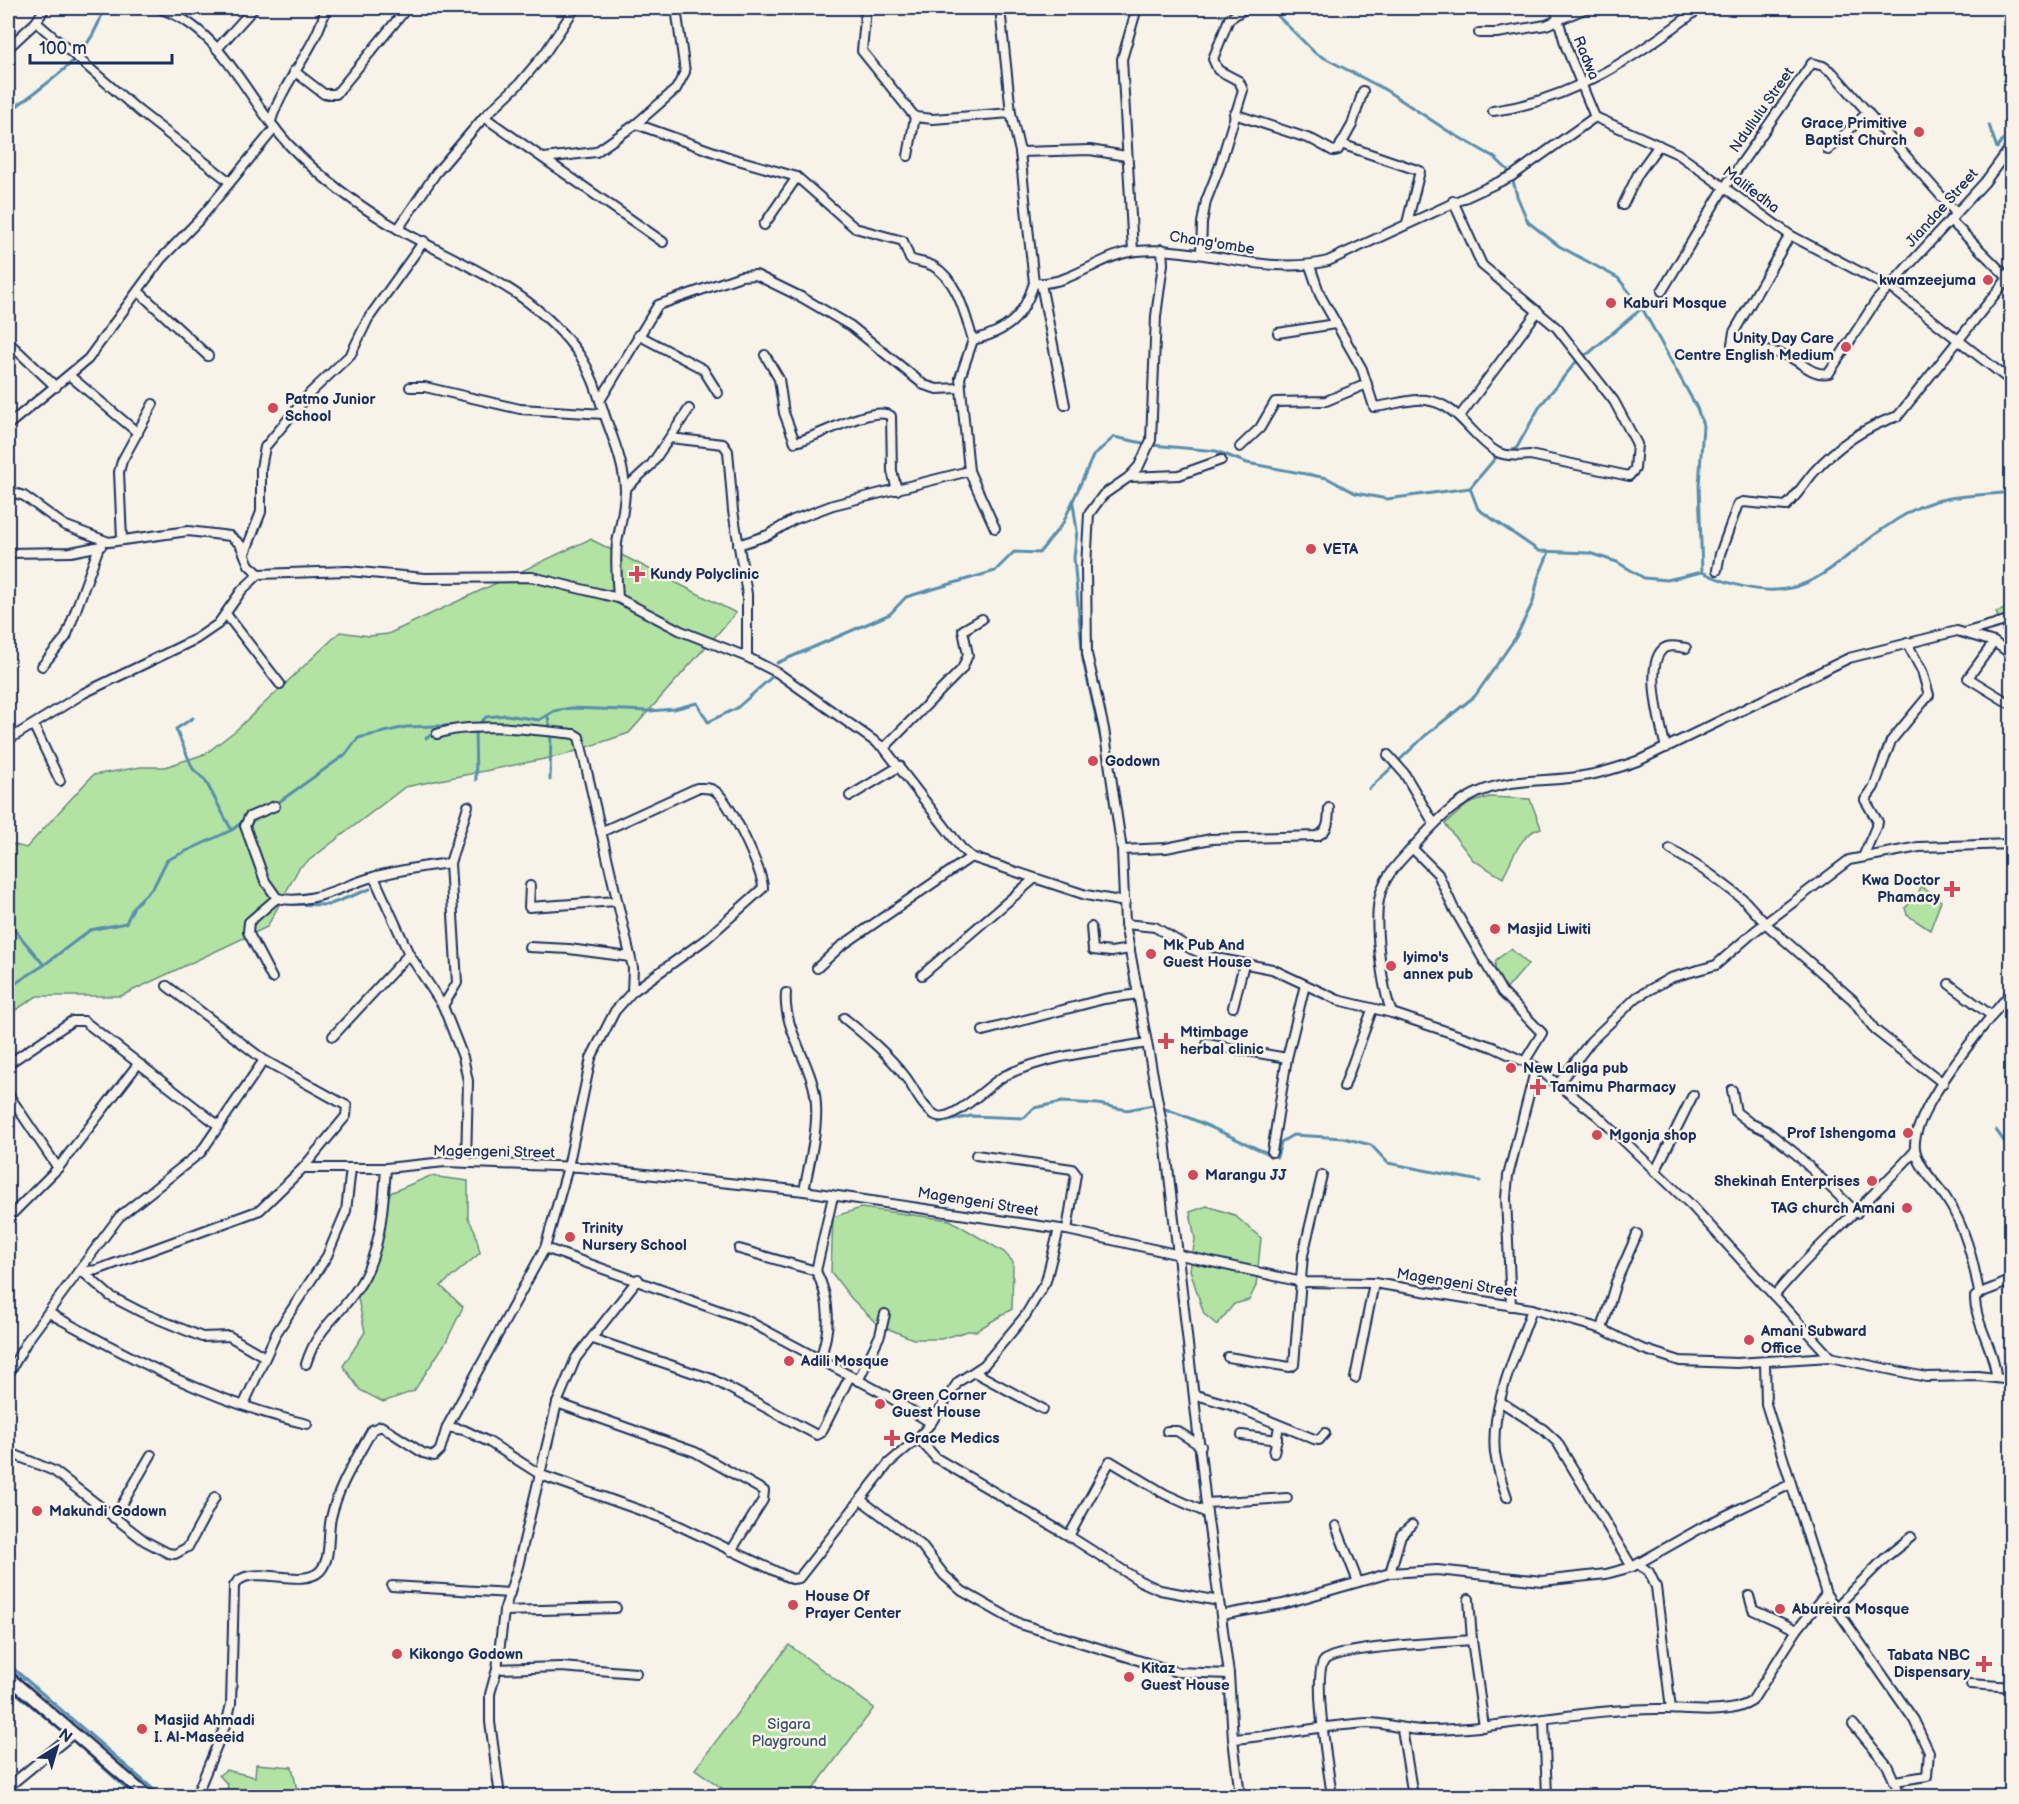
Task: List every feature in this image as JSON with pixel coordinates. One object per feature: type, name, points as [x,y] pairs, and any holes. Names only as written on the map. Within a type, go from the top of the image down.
[{"type":"main road","points":[[8,1677],[147,1797]]},
{"type":"street","points":[[8,48],[36,22],[45,8]]},
{"type":"street","points":[[158,8],[176,13],[198,29],[217,49],[290,146],[341,189],[398,229],[496,279],[544,314],[581,358],[601,399],[604,414],[614,438],[625,489],[617,546],[618,598]]},
{"type":"street","points":[[217,49],[254,8]]},
{"type":"street","points":[[8,425],[70,376],[95,350],[161,259],[230,182],[273,124],[275,107],[320,28],[326,8]]},
{"type":"street","points":[[294,71],[324,94],[336,94],[407,8]]},
{"type":"street","points":[[398,229],[436,173],[484,117],[519,84],[544,54],[575,8]]},
{"type":"street","points":[[544,158],[596,152],[636,124],[676,89],[685,72],[676,8]]},
{"type":"street","points":[[866,8],[862,51],[915,117],[933,119],[1011,113]]},
{"type":"street","points":[[1000,8],[1011,113],[1020,152],[1038,283],[1065,405]]},
{"type":"street","points":[[1133,251],[1122,59],[1137,8]]},
{"type":"street","points":[[1202,253],[1202,223],[1206,201],[1219,168],[1243,85],[1218,70],[1213,59],[1229,19],[1246,8]]},
{"type":"street","name":"Radwa","points":[[1555,8],[1566,47],[1595,117]]},
{"type":"street","points":[[1479,33],[1497,33],[1558,21],[1587,8]]},
{"type":"street","points":[[1492,111],[1533,103],[1583,86],[1700,8]]},
{"type":"street","points":[[36,22],[139,111],[230,182]]},
{"type":"street","name":"Ndullulu Street","points":[[1662,291],[1724,188],[1812,63],[1823,66],[1833,73],[1956,213]]},
{"type":"street","points":[[1234,114],[1313,140],[1333,151],[1341,144],[1352,125],[1363,92]]},
{"type":"street","points":[[1828,150],[1868,111]]},
{"type":"street","points":[[484,117],[544,158],[631,223],[663,242]]},
{"type":"street","points":[[908,156],[915,117]]},
{"type":"street","name":"Malifedha","points":[[1595,117],[1689,161],[1790,235],[1889,287],[2012,382]]},
{"type":"street","name":"Chang'ombe","points":[[1038,283],[1053,283],[1101,260],[1133,251],[1162,249],[1202,253],[1263,265],[1310,266],[1348,254],[1453,201],[1512,176],[1595,117]]},
{"type":"street","points":[[636,124],[731,158],[797,177],[855,228],[903,241],[910,259],[939,270],[952,285],[961,302],[973,340],[960,378],[969,471],[995,528]]},
{"type":"street","points":[[1341,144],[1420,171],[1407,223]]},
{"type":"street","points":[[1623,206],[1638,174],[1659,145]]},
{"type":"street","name":"Jiandae Street","points":[[1790,235],[1731,339],[1735,345],[1755,352],[1784,355],[1816,373],[1829,373],[1876,301],[1985,182],[2012,145]]},
{"type":"street","points":[[1020,152],[1090,150],[1126,156]]},
{"type":"street","points":[[764,225],[797,177]]},
{"type":"street","points":[[1310,266],[1320,295],[1362,369],[1374,407],[1424,399],[1439,403],[1460,416],[1497,452],[1516,457],[1530,455],[1620,476],[1629,476],[1635,469],[1638,444],[1623,416],[1566,339],[1538,311],[1482,265],[1453,201]]},
{"type":"street","points":[[1717,570],[1724,542],[1740,503],[1786,506],[1815,471],[1856,434],[1873,424],[1898,416],[2010,279],[1950,220]]},
{"type":"street","points":[[245,553],[261,512],[261,468],[265,447],[310,393],[351,354],[368,320],[424,241]]},
{"type":"street","points":[[1162,249],[1151,440],[1139,466],[1129,477],[1103,495],[1089,514],[1086,567],[1087,654],[1104,729],[1122,850],[1125,924],[1165,1140],[1196,1395],[1207,1513],[1229,1674],[1240,1797]]},
{"type":"street","points":[[601,399],[655,308],[663,302],[709,289],[741,276],[756,275],[773,281],[851,326],[924,385],[937,388],[960,388]]},
{"type":"street","points":[[973,340],[993,335],[1018,318],[1038,283]]},
{"type":"street","points":[[138,291],[208,356]]},
{"type":"street","points":[[1460,416],[1538,311]]},
{"type":"street","points":[[1278,333],[1335,324]]},
{"type":"street","points":[[638,335],[703,369],[718,393]]},
{"type":"street","points":[[8,342],[56,387]]},
{"type":"street","points":[[765,355],[779,379],[784,413],[795,442],[852,421],[885,413],[891,416],[892,471],[897,490]]},
{"type":"street","points":[[70,376],[138,433]]},
{"type":"street","points":[[1240,447],[1260,428],[1275,402],[1326,401],[1366,384]]},
{"type":"street","points":[[410,387],[425,387],[520,409],[604,414]]},
{"type":"street","points":[[122,539],[119,472],[122,461],[153,404]]},
{"type":"street","points":[[625,489],[651,465],[689,409]]},
{"type":"street","points":[[670,438],[725,446],[730,457],[730,489],[747,594],[747,657]]},
{"type":"street","points":[[1129,477],[1179,475],[1221,460]]},
{"type":"street","points":[[738,545],[768,535],[793,520],[833,505],[969,471]]},
{"type":"street","points":[[8,491],[24,496],[64,525],[109,542]]},
{"type":"street","points":[[8,553],[71,552],[99,547],[122,539],[188,531],[213,532],[236,539],[249,565],[259,574]]},
{"type":"street","points":[[42,666],[66,637],[99,547]]},
{"type":"street","points":[[8,740],[84,693],[196,639],[218,624],[242,590],[259,574],[348,571],[425,578],[532,577],[618,598],[681,631],[747,657],[778,673],[884,748],[962,849],[971,857],[1086,895],[1125,902]]},
{"type":"street","points":[[226,614],[280,684]]},
{"type":"street","points":[[884,748],[962,669],[968,655],[963,630],[982,619]]},
{"type":"street","points":[[1966,632],[2012,619]]},
{"type":"street","points":[[1392,1013],[1386,999],[1379,946],[1378,901],[1385,880],[1395,865],[1433,822],[1449,808],[1504,784],[1608,772],[1666,748],[1678,740],[1849,658],[1957,630],[1994,642],[2012,655]]},
{"type":"street","points":[[1994,642],[1968,678],[2012,705]]},
{"type":"street","points":[[1863,857],[1878,822],[1865,800],[1874,787],[1891,741],[1929,695],[1922,671],[1907,643]]},
{"type":"street","points":[[1666,748],[1655,700],[1657,661],[1661,650],[1665,648],[1686,648]]},
{"type":"street","points":[[34,726],[60,781]]},
{"type":"street","points":[[437,734],[453,730],[501,727],[577,736],[630,957],[632,992]]},
{"type":"street","points":[[1388,755],[1404,773],[1433,822]]},
{"type":"street","points":[[850,796],[900,766]]},
{"type":"street","points":[[196,1797],[227,1721],[231,1704],[234,1586],[237,1580],[241,1577],[302,1577],[316,1574],[322,1568],[327,1556],[330,1520],[339,1493],[372,1430],[381,1426],[423,1453],[435,1456],[440,1450],[447,1427],[545,1248],[568,1167],[591,1058],[615,1011],[632,992],[706,939],[760,892],[763,882],[717,791],[697,788],[601,832]]},
{"type":"street","points":[[275,806],[249,817],[245,826],[265,881],[277,898],[291,901],[314,898],[374,877],[450,863]]},
{"type":"street","points":[[443,1006],[454,990],[458,973],[450,863],[468,806]]},
{"type":"street","points":[[1122,850],[1166,848],[1211,839],[1317,836],[1324,833],[1328,827],[1329,808]]},
{"type":"street","points":[[1560,1083],[1591,1041],[1637,997],[1670,978],[1716,965],[1849,860],[1919,847],[2012,844]]},
{"type":"street","points":[[1412,848],[1438,874],[1453,907],[1502,992],[1542,1033],[1525,1061]]},
{"type":"street","points":[[1670,849],[1710,874],[1743,899],[1766,924],[1853,1000],[1875,1030],[1943,1083]]},
{"type":"street","points":[[817,968],[840,947],[971,857]]},
{"type":"street","points":[[374,877],[409,954],[443,1006],[466,1067],[468,1137],[466,1162]]},
{"type":"street","points":[[922,975],[1034,879]]},
{"type":"street","points":[[530,886],[529,907],[617,901]]},
{"type":"street","points":[[272,978],[248,932],[248,926],[249,922],[277,898]]},
{"type":"street","points":[[1125,924],[1155,927],[1191,949],[1211,957],[1272,969],[1338,1000],[1392,1013],[1493,1047],[1536,1067],[1560,1083],[1598,1116],[1692,1206],[1830,1357]]},
{"type":"street","points":[[1091,927],[1093,950],[1111,952],[1130,949]]},
{"type":"street","points":[[529,947],[569,949],[630,957]]},
{"type":"street","points":[[333,1036],[409,954]]},
{"type":"street","points":[[1233,1007],[1244,964]]},
{"type":"street","points":[[1949,984],[1992,1016]]},
{"type":"street","points":[[1272,1152],[1287,1058],[1305,985]]},
{"type":"street","points":[[81,1272],[260,1210],[303,1168],[346,1116],[348,1110],[342,1102],[264,1060],[167,986]]},
{"type":"street","points":[[1979,1292],[1960,1222],[1915,1151],[1914,1141],[1923,1118],[1964,1049],[2012,991]]},
{"type":"street","points":[[786,993],[787,1015],[814,1086],[816,1102],[804,1191]]},
{"type":"street","points":[[983,1031],[1104,999],[1138,994]]},
{"type":"street","points":[[1344,1087],[1372,1010]]},
{"type":"street","points":[[844,1018],[884,1052],[936,1116],[945,1117],[965,1106],[1002,1077],[1016,1071],[1040,1063],[1147,1043]]},
{"type":"street","points":[[8,1064],[78,1020],[84,1021],[218,1125]]},
{"type":"street","points":[[1207,1044],[1287,1058]]},
{"type":"street","points":[[8,1375],[27,1341],[81,1272],[119,1217],[184,1168],[201,1152],[264,1060]]},
{"type":"street","points":[[8,1218],[58,1168],[138,1064]]},
{"type":"street","points":[[1511,1306],[1505,1219],[1508,1176],[1536,1067]]},
{"type":"street","points":[[1732,1090],[1736,1112],[1750,1123],[1767,1131],[1796,1154],[1857,1213]]},
{"type":"street","points":[[8,1094],[58,1168]]},
{"type":"street","points":[[1655,1172],[1694,1095]]},
{"type":"street","points":[[1774,1296],[1799,1265],[1857,1213],[1915,1151]]},
{"type":"street","points":[[447,1427],[464,1430],[489,1442],[541,1475],[656,1515],[792,1579],[799,1578],[890,1463],[931,1423],[958,1382],[976,1373],[999,1349],[1041,1292],[1063,1229],[1076,1174],[1072,1169],[976,1155]]},
{"type":"street","name":"Magengeni Street","points":[[303,1168],[386,1168],[466,1162],[568,1167],[804,1191],[1063,1229],[1177,1252],[1302,1282],[1374,1283],[1532,1309],[1602,1329],[1640,1348],[1680,1361],[1765,1362],[1830,1357],[1926,1377],[1996,1377],[2012,1380]]},
{"type":"street","points":[[244,1404],[277,1332],[331,1248],[346,1212],[351,1168]]},
{"type":"street","points":[[306,1364],[322,1328],[358,1288],[366,1272],[382,1216],[386,1168]]},
{"type":"street","points":[[1228,1357],[1290,1367],[1294,1365],[1303,1256],[1322,1175]]},
{"type":"street","points":[[820,1359],[827,1338],[829,1314],[824,1286],[816,1271],[833,1196]]},
{"type":"street","points":[[1602,1329],[1616,1282],[1637,1234]]},
{"type":"street","points":[[545,1248],[638,1279],[748,1321],[858,1380],[931,1423]]},
{"type":"street","points":[[739,1249],[816,1271]]},
{"type":"street","points":[[81,1272],[99,1288],[131,1308],[202,1337],[229,1336],[265,1357]]},
{"type":"street","points":[[1996,1377],[1996,1365],[1975,1304],[1975,1297],[1979,1292],[2001,1287],[2012,1278]]},
{"type":"street","points":[[501,1797],[490,1722],[490,1694],[497,1669],[504,1611],[541,1475],[557,1403],[576,1358],[638,1279]]},
{"type":"street","points":[[1355,1378],[1374,1283]]},
{"type":"street","points":[[1507,1497],[1495,1452],[1495,1428],[1501,1402],[1532,1309]]},
{"type":"street","points":[[49,1313],[160,1374],[269,1415],[308,1424]]},
{"type":"street","points":[[858,1380],[880,1335],[885,1314]]},
{"type":"street","points":[[593,1339],[712,1379],[817,1435],[821,1433],[850,1377]]},
{"type":"street","points":[[1765,1362],[1767,1404],[1791,1484],[1804,1517],[1826,1594],[1914,1720],[1929,1752],[1927,1776],[1895,1780]]},
{"type":"street","points":[[976,1373],[1043,1409]]},
{"type":"street","points":[[1196,1395],[1234,1406],[1314,1440],[1319,1440],[1325,1433]]},
{"type":"street","points":[[1501,1402],[1543,1429],[1557,1442],[1635,1566],[1649,1572],[1656,1587],[1671,1709]]},
{"type":"street","points":[[557,1403],[694,1452],[764,1491],[763,1500],[731,1551]]},
{"type":"street","points":[[1274,1453],[1279,1426]]},
{"type":"street","points":[[1167,1431],[1177,1431],[1201,1446]]},
{"type":"street","points":[[1242,1435],[1277,1440]]},
{"type":"street","points":[[918,1438],[936,1458],[1069,1536],[1117,1568],[1160,1590],[1219,1601]]},
{"type":"street","points":[[8,1452],[54,1471],[145,1541],[175,1554],[188,1547],[215,1497]]},
{"type":"street","points":[[114,1518],[151,1455]]},
{"type":"street","points":[[1069,1536],[1110,1461],[1165,1494],[1207,1513]]},
{"type":"street","points":[[1221,1615],[1283,1604],[1390,1573],[1437,1570],[1542,1581],[1590,1577],[1635,1566],[1708,1524],[1791,1484]]},
{"type":"street","points":[[1206,1503],[1287,1498]]},
{"type":"street","points":[[861,1500],[921,1545],[944,1575],[962,1591],[1020,1624],[1177,1671],[1229,1674]]},
{"type":"street","points":[[1390,1573],[1401,1535],[1412,1524]]},
{"type":"street","points":[[1336,1526],[1358,1582]]},
{"type":"street","points":[[1835,1608],[1886,1557],[1911,1537]]},
{"type":"street","points":[[392,1586],[510,1593]]},
{"type":"street","points":[[1233,1738],[1370,1723],[1389,1724],[1402,1729],[1484,1727],[1585,1714],[1671,1709],[1690,1711],[1746,1705],[1752,1701],[1797,1630],[1826,1594]]},
{"type":"street","points":[[1749,1596],[1753,1610],[1797,1630]]},
{"type":"street","points":[[1469,1599],[1484,1727]]},
{"type":"street","points":[[504,1611],[616,1608]]},
{"type":"street","points":[[1332,1797],[1323,1729],[1320,1667],[1329,1656],[1400,1645],[1472,1640]]},
{"type":"street","points":[[497,1669],[561,1667],[636,1673]]},
{"type":"street","points":[[1971,1684],[2012,1687]]},
{"type":"street","points":[[1544,1720],[1547,1797]]},
{"type":"street","points":[[1852,1724],[1887,1766],[1901,1797]]},
{"type":"street","points":[[1402,1729],[1413,1797]]},
{"type":"street","points":[[8,1787],[74,1733]]},
{"type":"green space","points":[[590,539],[736,613],[629,733],[564,755],[405,787],[299,868],[267,927],[121,996],[37,996],[8,1015],[8,843],[26,848],[93,775],[141,767],[165,767],[205,754],[235,731],[340,632],[369,636],[388,634]]},
{"type":"green space","points":[[2011,607],[2011,655],[1996,612]]},
{"type":"green space","points":[[1489,797],[1530,799],[1541,828],[1522,841],[1503,878],[1473,860],[1445,824],[1468,804]]},
{"type":"green space","points":[[1921,886],[1941,901],[1930,930],[1907,915],[1905,908],[1918,895]]},
{"type":"green space","points":[[1511,949],[1528,964],[1505,991],[1493,979],[1496,960]]},
{"type":"green space","points":[[430,1176],[468,1181],[468,1218],[475,1231],[480,1253],[441,1286],[463,1307],[446,1342],[414,1391],[383,1402],[360,1390],[343,1366],[365,1332],[357,1294],[390,1193]]},
{"type":"green space","points":[[1207,1206],[1234,1215],[1261,1238],[1256,1286],[1249,1300],[1234,1304],[1217,1325],[1204,1314],[1190,1270],[1195,1239],[1190,1212]]},
{"type":"green space","points":[[861,1208],[950,1220],[1004,1252],[1013,1262],[1012,1309],[976,1331],[941,1339],[913,1339],[877,1324],[851,1298],[831,1272],[833,1217]]},
{"type":"green space","name":"Sigara Playground","points":[[789,1645],[874,1708],[808,1796],[733,1796],[695,1769]]},
{"type":"green space","points":[[256,1764],[292,1767],[297,1790],[293,1792],[295,1796],[225,1796],[228,1785],[219,1775],[226,1770],[255,1777]]},
{"type":"waterway","points":[[8,113],[52,80],[77,56],[88,43],[104,8]]},
{"type":"waterway","points":[[1270,8],[1315,53],[1384,89],[1448,131],[1494,157],[1511,173],[1517,196],[1528,222],[1559,246],[1618,278],[1642,308],[1697,408],[1703,425],[1699,486],[1702,572],[1739,586],[1770,590],[1795,587],[1817,577],[1884,528],[1924,505],[1961,496],[2012,492]]},
{"type":"waterway","points":[[1989,125],[1997,148],[2012,127]]},
{"type":"waterway","points":[[1504,452],[1516,449],[1540,406],[1580,357],[1589,353],[1642,308]]},
{"type":"waterway","points":[[777,663],[890,614],[906,597],[995,571],[1014,552],[1039,553],[1063,523],[1093,456],[1114,437],[1143,443]]},
{"type":"waterway","points":[[1152,445],[1216,451],[1247,463],[1327,478],[1355,493],[1387,499],[1470,488],[1498,455]]},
{"type":"waterway","points":[[1470,488],[1478,509],[1539,551],[1589,553],[1617,562],[1644,578],[1667,580],[1702,572]]},
{"type":"waterway","points":[[1073,503],[1077,531],[1074,558],[1083,660],[1103,748]]},
{"type":"waterway","points":[[1369,789],[1426,735],[1475,696],[1516,637],[1533,602],[1538,578],[1549,552]]},
{"type":"waterway","points":[[478,725],[486,717],[506,715],[539,720],[554,711],[571,708],[650,711],[674,709],[697,703],[708,722],[737,708],[774,675]]},
{"type":"waterway","points":[[548,717],[551,732],[550,780]]},
{"type":"waterway","points":[[193,718],[176,729],[193,769],[205,780],[231,829]]},
{"type":"waterway","points":[[276,804],[346,754],[358,738],[406,727],[469,725]]},
{"type":"waterway","points":[[475,727],[476,780]]},
{"type":"waterway","points":[[426,738],[434,733]]},
{"type":"waterway","points":[[8,922],[44,965],[90,930],[126,923],[134,906],[154,886],[167,860],[232,830],[246,819]]},
{"type":"waterway","points":[[286,904],[328,905],[370,889]]},
{"type":"waterway","points":[[8,988],[44,965]]},
{"type":"waterway","points":[[939,1123],[971,1116],[1024,1118],[1034,1108],[1062,1102],[1098,1104],[1127,1110],[1153,1105]]},
{"type":"waterway","points":[[1162,1108],[1277,1157],[1281,1142],[1293,1135],[1344,1138],[1371,1145],[1388,1163],[1480,1181]]},
{"type":"waterway","points":[[1996,1130],[2012,1152]]},
{"type":"waterway","points":[[8,1664],[161,1796]]},
{"type":"waterway","points":[[8,1686],[69,1737]]},
{"type":"waterway","points":[[77,1744],[135,1796]]},
{"type":"place","name":"Grace Primitive Baptist Church","points":[[1919,132]]},
{"type":"place","name":"kwamzeejuma","points":[[1988,280]]},
{"type":"place","name":"Kaburi Mosque","points":[[1611,303]]},
{"type":"place","name":"Unity Day Care Centre English Medium","points":[[1846,347]]},
{"type":"place","name":"Patmo Junior School","points":[[273,408]]},
{"type":"place","name":"VETA","points":[[1311,549]]},
{"type":"place","name":"Kundy Polyclinic","points":[[637,574]]},
{"type":"place","name":"Godown","points":[[1093,761]]},
{"type":"place","name":"Kwa Doctor Phamacy","points":[[1952,889]]},
{"type":"place","name":"Masjid Liwiti","points":[[1495,929]]},
{"type":"place","name":"Mk Pub And Guest House","points":[[1151,954]]},
{"type":"place","name":"lyimo's annex pub","points":[[1391,966]]},
{"type":"place","name":"Mtimbage herbal clinic","points":[[1166,1041]]},
{"type":"place","name":"New Laliga pub","points":[[1511,1068]]},
{"type":"place","name":"Tamimu Pharmacy","points":[[1538,1087]]},
{"type":"place","name":"Prof Ishengoma","points":[[1908,1133]]},
{"type":"place","name":"Mgonja shop","points":[[1597,1135]]},
{"type":"place","name":"Marangu JJ","points":[[1193,1175]]},
{"type":"place","name":"Shekinah Enterprises","points":[[1872,1181]]},
{"type":"place","name":"TAG church Amani","points":[[1907,1208]]},
{"type":"place","name":"Trinity Nursery School","points":[[570,1237]]},
{"type":"place","name":"Amani Subward Office","points":[[1749,1340]]},
{"type":"place","name":"Adili Mosque","points":[[789,1361]]},
{"type":"place","name":"Green Corner Guest House","points":[[880,1404]]},
{"type":"place","name":"Grace Medics","points":[[892,1438]]},
{"type":"place","name":"Makundi Godown","points":[[37,1511]]},
{"type":"place","name":"House Of Prayer Center","points":[[793,1605]]},
{"type":"place","name":"Abureira Mosque","points":[[1780,1609]]},
{"type":"place","name":"Kikongo Godown","points":[[397,1654]]},
{"type":"place","name":"Tabata NBC Dispensary","points":[[1984,1664]]},
{"type":"place","name":"Kitaz Guest House","points":[[1129,1677]]},
{"type":"place","name":"Masjid Ahmadi I. Al-Maseeid","points":[[142,1729]]}]
